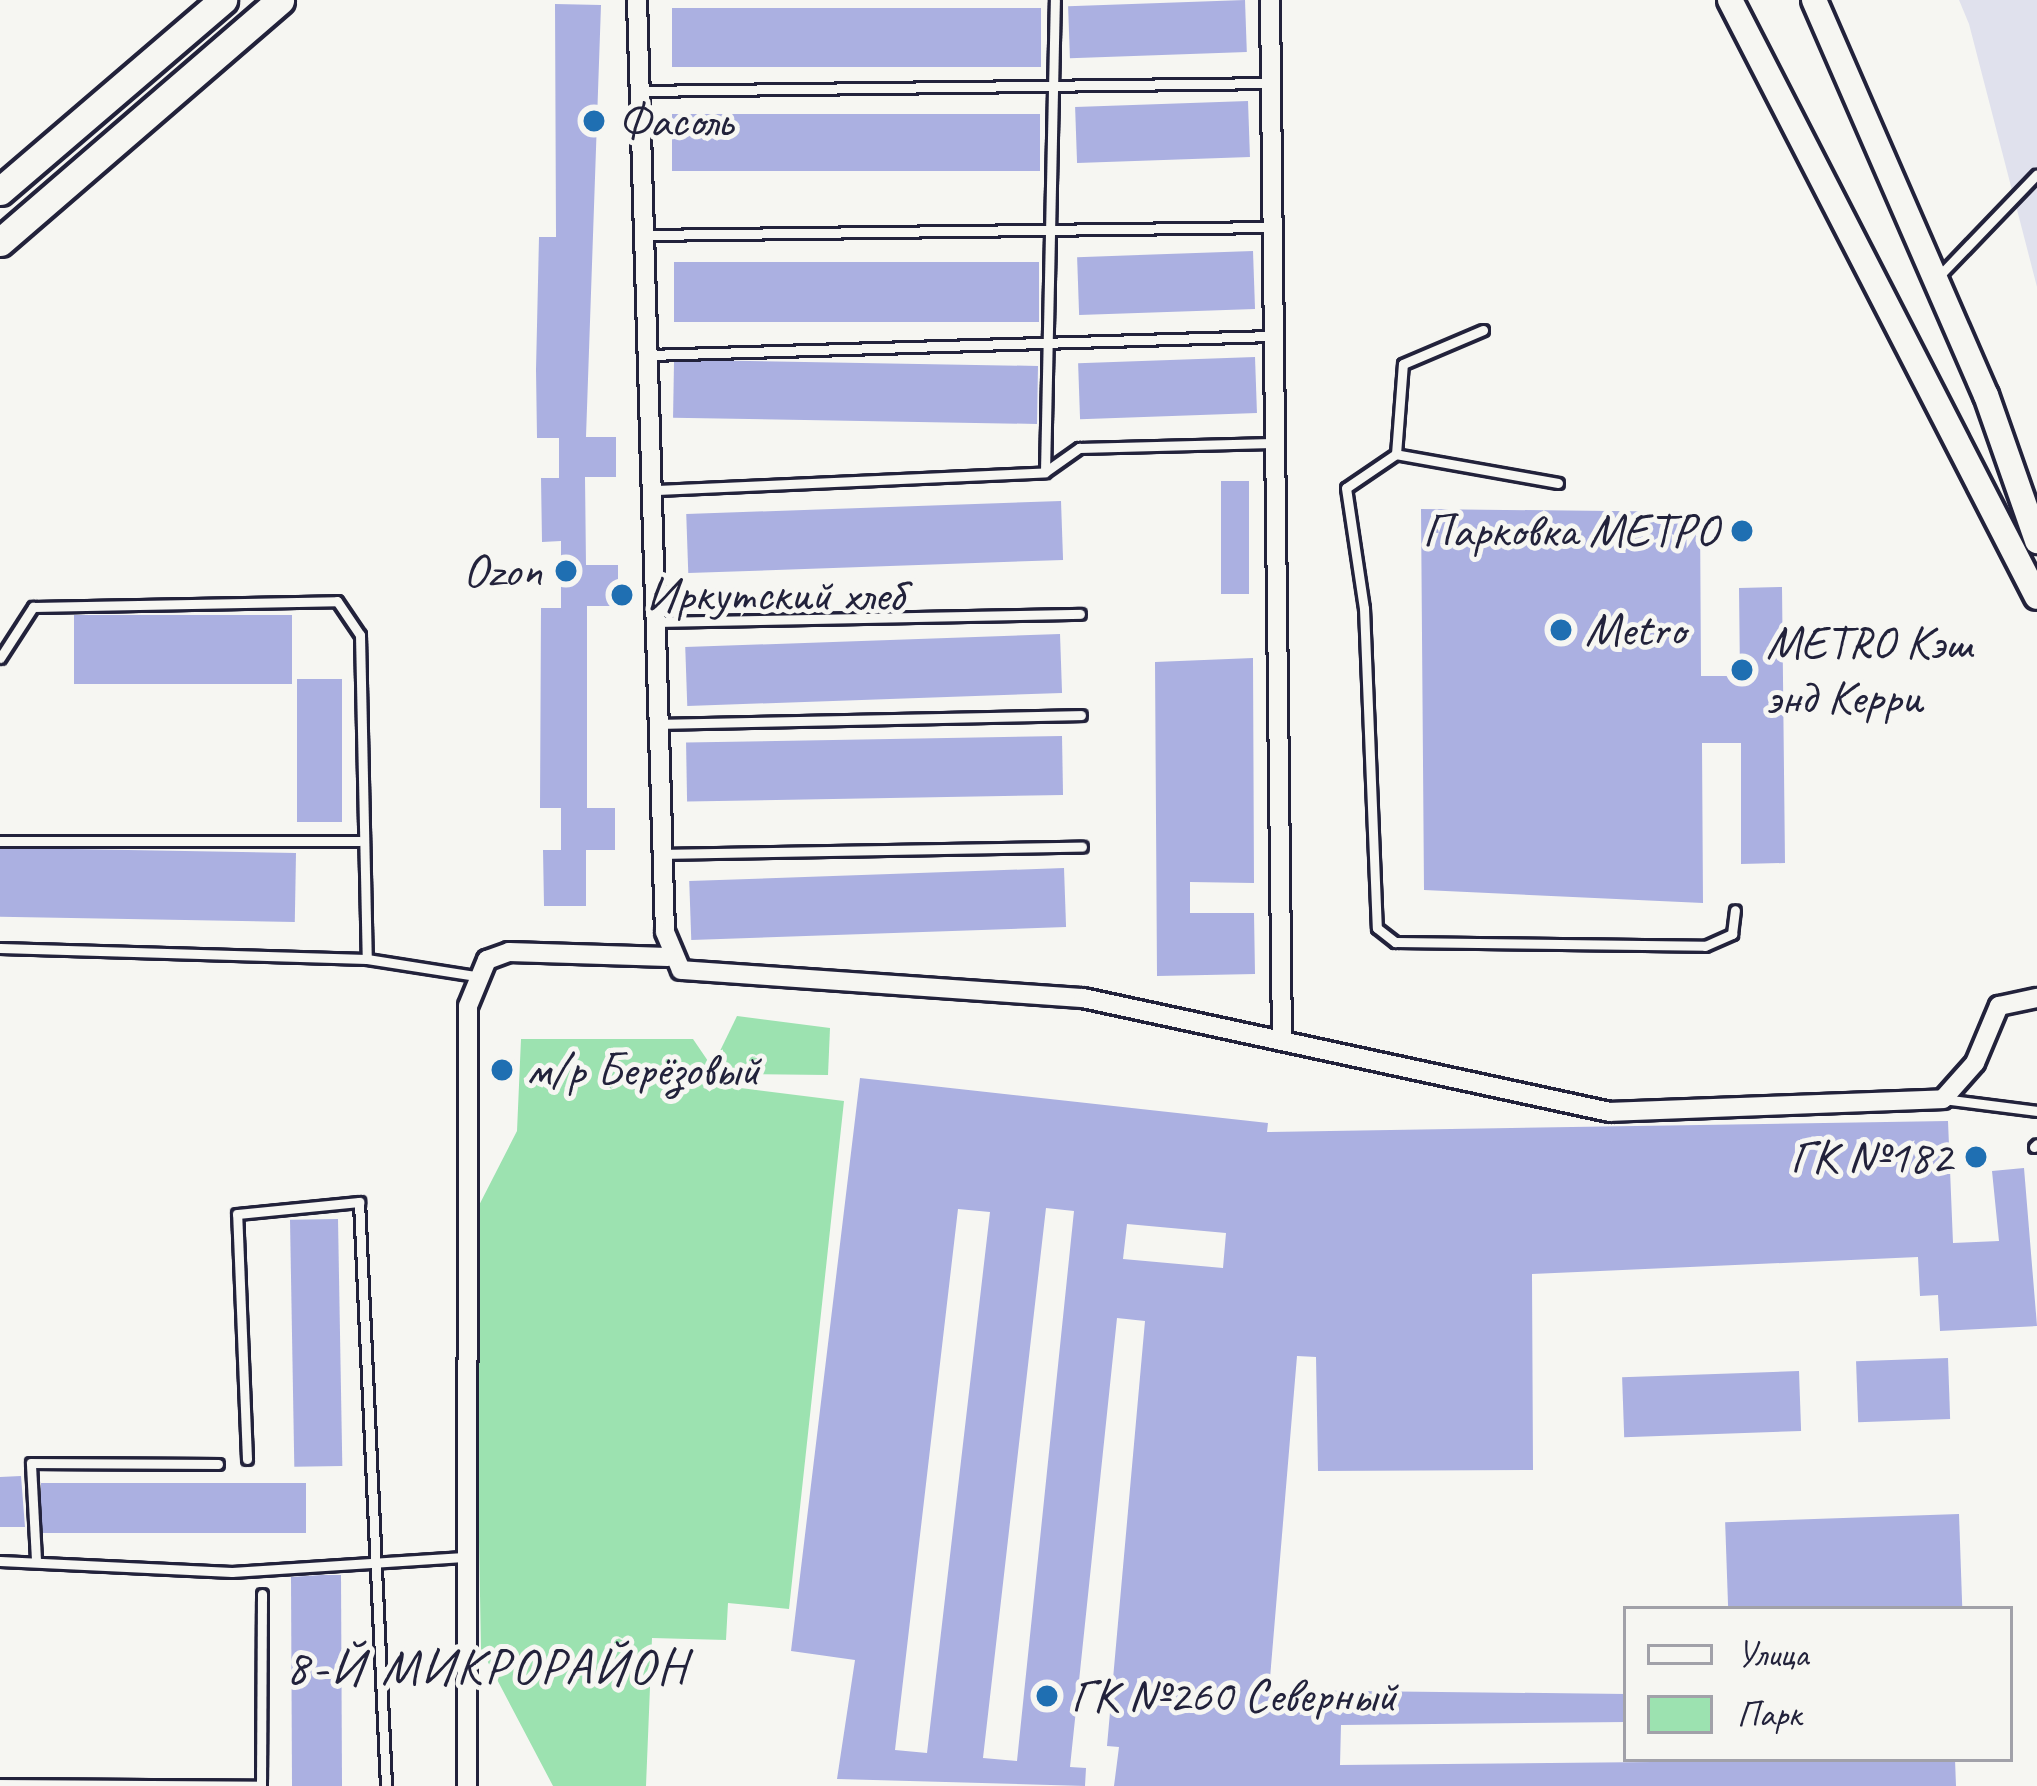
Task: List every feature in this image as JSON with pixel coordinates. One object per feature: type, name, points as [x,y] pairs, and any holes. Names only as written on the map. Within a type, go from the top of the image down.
[{"type":"main road","points":[[0,191],[223,0]]},
{"type":"main road","points":[[0,242],[280,0]]},
{"type":"main road","points":[[1730,0],[2037,597]]},
{"type":"main road","points":[[1814,0],[1936,279],[2037,541]]},
{"type":"street","points":[[638,0],[639,235],[656,490],[668,957]]},
{"type":"street","points":[[1270,0],[1270,336],[1282,1037]]},
{"type":"street","points":[[467,1786],[464,1132],[475,976],[509,952],[668,957],[682,970],[746,977],[1083,998],[1282,1037],[1610,1112],[1943,1100],[1975,1064],[1999,1006],[2037,998]]},
{"type":"lane","points":[[1045,472],[1056,230],[1055,0]]},
{"type":"lane","points":[[638,91],[1271,83]]},
{"type":"lane","points":[[1936,279],[2037,174]]},
{"type":"lane","points":[[639,235],[1270,227]]},
{"type":"lane","points":[[1396,454],[1403,364],[1483,330]]},
{"type":"lane","points":[[644,356],[1270,336]]},
{"type":"lane","points":[[656,490],[1045,472],[1079,448],[1273,443]]},
{"type":"lane","points":[[1558,483],[1396,454],[1356,472],[1345,504],[1364,608],[1370,888],[1382,934],[1705,946],[1732,934],[1735,910]]},
{"type":"lane","points":[[0,658],[33,607],[338,602],[360,635],[359,841],[367,959]]},
{"type":"lane","points":[[660,622],[1080,614]]},
{"type":"lane","points":[[660,724],[1082,715]]},
{"type":"lane","points":[[0,841],[359,841]]},
{"type":"lane","points":[[663,854],[1082,847]]},
{"type":"lane","points":[[0,948],[367,959],[475,976]]},
{"type":"lane","points":[[1943,1100],[2037,1111]]},
{"type":"lane","points":[[247,1459],[237,1214],[359,1202],[383,1562],[386,1786]]},
{"type":"lane","points":[[36,1560],[31,1463],[218,1464]]},
{"type":"lane","points":[[0,1561],[232,1572],[464,1557]]},
{"type":"lane","points":[[0,1784],[261,1786],[262,1594]]},
{"type":"shaded area","points":[[1959,0],[2037,0],[2037,287],[1969,24]]},
{"type":"green space","points":[[737,1016],[830,1028],[828,1075],[733,1074],[719,1053]]},
{"type":"green space","points":[[521,1039],[693,1039],[725,1086],[844,1101],[789,1609],[728,1603],[726,1640],[652,1638],[646,1786],[553,1786],[481,1649],[473,1217],[517,1131]]},
{"type":"building","points":[[1245,0],[1247,52],[1070,58],[1068,6]]},
{"type":"building","points":[[555,4],[601,5],[586,437],[616,437],[616,477],[585,477],[586,565],[618,565],[618,606],[587,606],[587,808],[615,808],[615,850],[586,850],[586,906],[544,906],[543,850],[561,850],[561,808],[540,808],[541,608],[561,608],[561,541],[542,542],[541,478],[559,478],[559,438],[537,438],[536,370],[539,237],[556,237]]},
{"type":"building","points":[[672,8],[1041,8],[1041,67],[672,67]]},
{"type":"building","points":[[1248,101],[1250,157],[1077,163],[1075,107]]},
{"type":"building","points":[[672,114],[1040,114],[1040,171],[672,171]]},
{"type":"building","points":[[1253,251],[1255,309],[1079,315],[1077,257]]},
{"type":"building","points":[[674,262],[1039,262],[1039,322],[674,322]]},
{"type":"building","points":[[1255,357],[1257,413],[1080,419],[1078,363]]},
{"type":"building","points":[[674,360],[1038,366],[1037,424],[673,418]]},
{"type":"building","points":[[1221,481],[1249,481],[1249,594],[1221,594]]},
{"type":"building","points":[[1061,501],[1063,560],[688,573],[686,514]]},
{"type":"building","name":"Metro","points":[[1421,509],[1700,512],[1701,676],[1740,676],[1739,588],[1782,587],[1785,863],[1741,864],[1741,743],[1702,743],[1703,903],[1424,890]]},
{"type":"building","points":[[74,615],[292,615],[292,684],[74,684]]},
{"type":"building","points":[[1060,634],[1062,693],[687,706],[685,647]]},
{"type":"building","points":[[1253,658],[1254,883],[1190,882],[1190,913],[1254,913],[1255,974],[1157,976],[1155,662]]},
{"type":"building","points":[[297,679],[342,679],[342,822],[297,822]]},
{"type":"building","points":[[1062,736],[1063,795],[687,802],[686,743]]},
{"type":"building","points":[[0,848],[296,853],[295,922],[0,917]]},
{"type":"building","points":[[1064,868],[1066,927],[691,940],[689,881]]},
{"type":"building","points":[[860,1078],[1268,1123],[1267,1132],[1948,1121],[1953,1243],[1999,1241],[1992,1171],[2024,1168],[2037,1326],[1940,1331],[1938,1295],[1920,1296],[1918,1257],[1532,1274],[1533,1470],[1318,1471],[1316,1357],[1297,1356],[1269,1690],[1623,1694],[1623,1722],[1341,1725],[1340,1765],[1955,1762],[1956,1786],[1114,1786],[1119,1747],[1107,1746],[1145,1321],[1117,1318],[1070,1767],[1086,1768],[1085,1786],[837,1779],[855,1660],[791,1651]],"holes":[[[1046,1208],[1074,1211],[1017,1761],[983,1758]],[[958,1209],[990,1212],[927,1753],[895,1750]],[[1127,1224],[1226,1233],[1223,1268],[1123,1259]]]},
{"type":"building","points":[[338,1219],[342,1466],[294,1467],[290,1220]]},
{"type":"building","points":[[1948,1358],[1950,1419],[1858,1422],[1856,1361]]},
{"type":"building","points":[[1799,1371],[1801,1431],[1624,1437],[1622,1377]]},
{"type":"building","points":[[21,1476],[25,1527],[0,1527],[0,1477]]},
{"type":"building","points":[[41,1483],[306,1483],[306,1533],[41,1533]]},
{"type":"building","points":[[1959,1514],[1962,1606],[1728,1606],[1725,1522]]},
{"type":"building","points":[[341,1575],[342,1786],[292,1786],[291,1577]]},
{"type":"place","name":"Фасоль","points":[[594,121]]},
{"type":"place","name":"Парковка МЕТРО","points":[[1742,531]]},
{"type":"place","name":"Ozon","points":[[566,571]]},
{"type":"place","name":"Иркутский хлеб","points":[[622,595]]},
{"type":"place","name":"Metro","points":[[1561,630]]},
{"type":"place","name":"METRO Кэш энд Керри","points":[[1742,670]]},
{"type":"place","name":"м/р Берёзовый","points":[[502,1070]]},
{"type":"place","name":"ГК №182","points":[[1976,1157]]},
{"type":"place","name":"ГК №260 Северный","points":[[1047,1696]]},
{"type":"district","name":"8-Й МИКРОРАЙОН","points":[[487,1666]]}]
